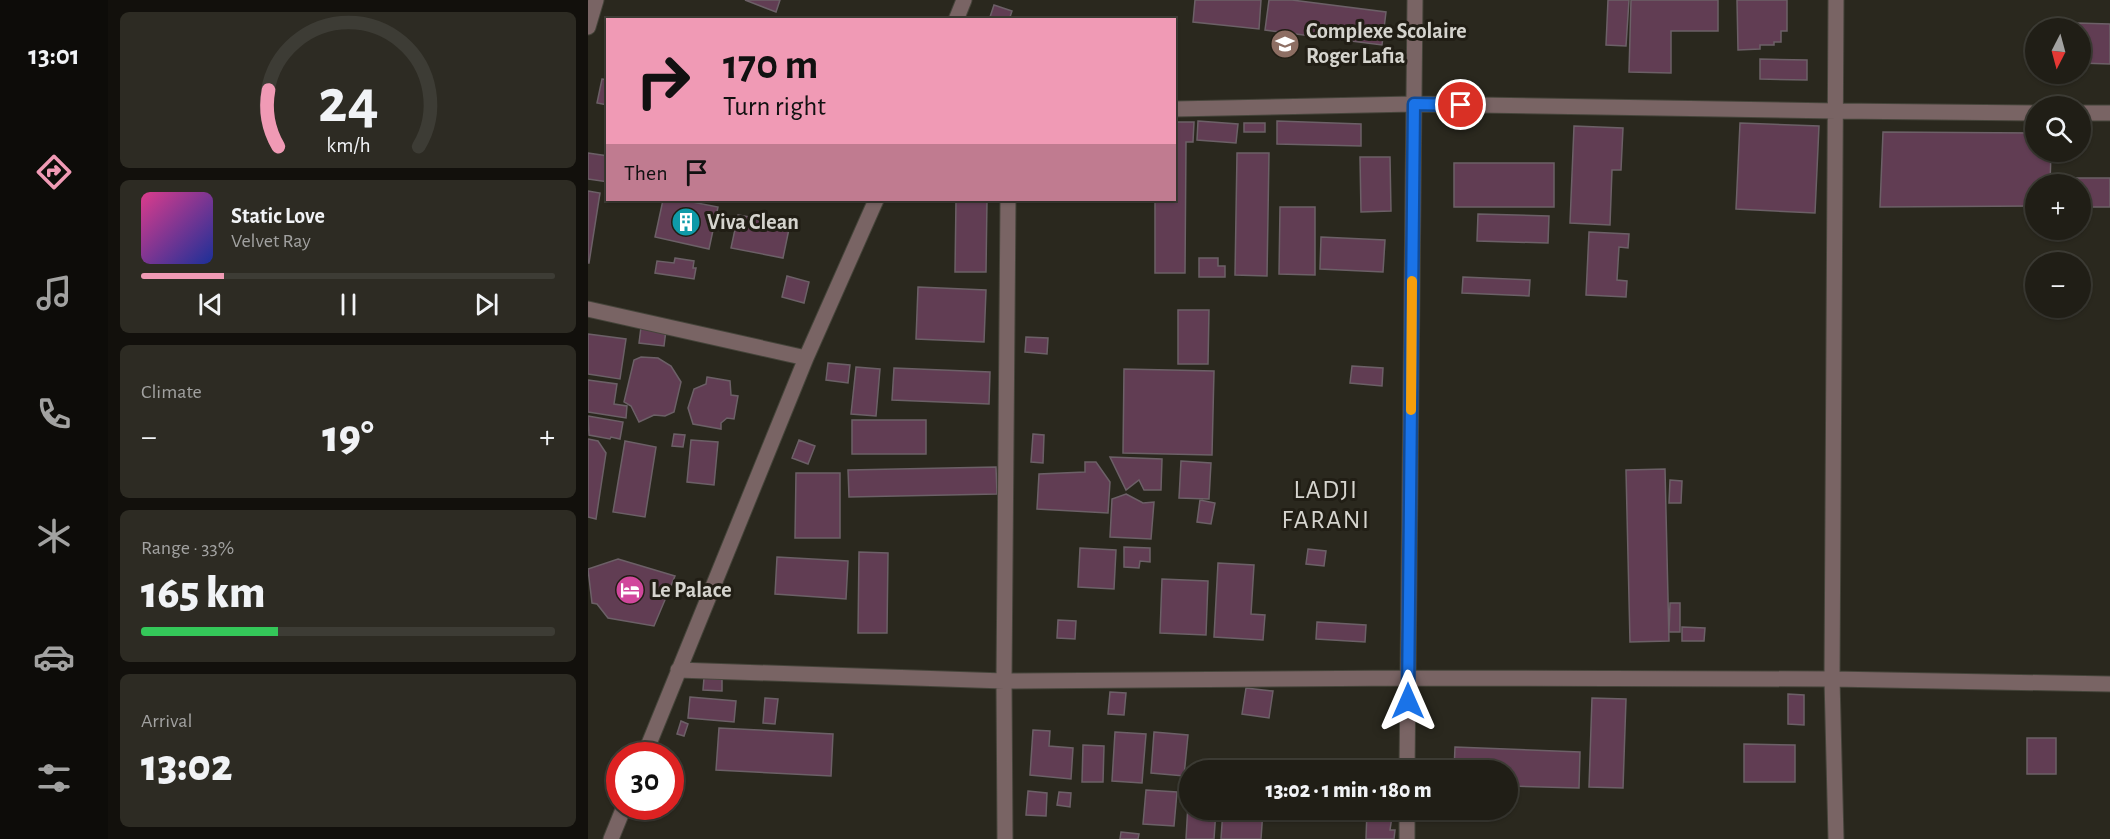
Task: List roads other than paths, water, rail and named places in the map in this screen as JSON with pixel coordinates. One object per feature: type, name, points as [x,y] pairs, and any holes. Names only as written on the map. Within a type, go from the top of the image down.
[{"type":"street","points":[[588,27],[596,0]]},
{"type":"street","points":[[957,18],[964,0]]},
{"type":"street","points":[[1407,760],[1414,0]]},
{"type":"street","points":[[1836,0],[1832,679],[1836,839]]},
{"type":"street","points":[[1176,109],[1414,104],[2025,113]]},
{"type":"street","points":[[2091,113],[2110,113]]},
{"type":"street","points":[[650,742],[806,358],[876,201]]},
{"type":"street","points":[[1005,839],[1008,201]]},
{"type":"street","points":[[588,309],[806,358]]},
{"type":"street","points":[[678,670],[1004,681],[1408,678],[1832,679],[2110,684]]},
{"type":"street","points":[[611,839],[619,820]]},
{"type":"street","points":[[1407,820],[1407,839]]},
{"type":"place","name":"Complexe Scolaire Roger Lafia","points":[[1285,44]]},
{"type":"place","name":"Viva Clean","points":[[686,222]]},
{"type":"place","name":"Le Palace","points":[[630,590]]},
{"type":"district","name":"LADJI FARANI","points":[[1326,505]]}]
